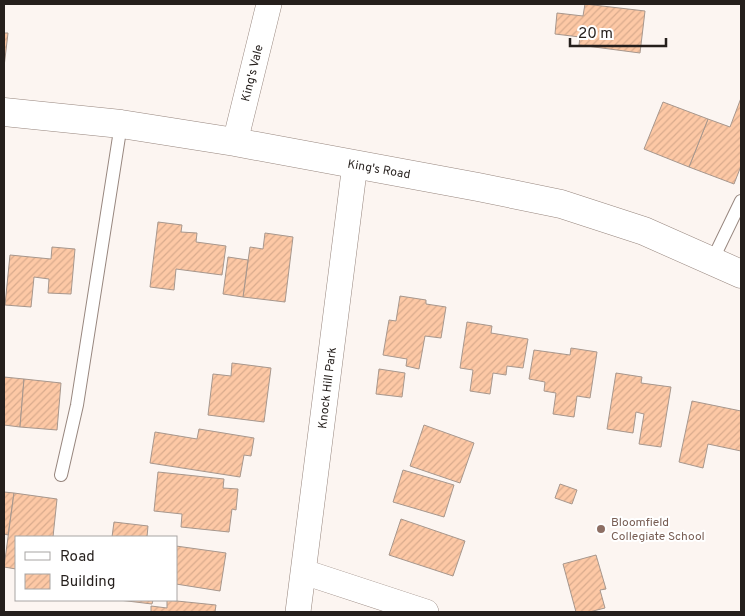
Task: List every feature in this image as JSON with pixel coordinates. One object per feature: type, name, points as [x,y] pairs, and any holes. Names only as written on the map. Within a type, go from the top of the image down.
[{"type":"street","name":"King's Vale","points":[[235,142],[269,4]]},
{"type":"street","name":"King's Road","points":[[4,112],[121,124],[235,142],[478,186],[561,204],[644,231],[741,274]]},
{"type":"street","name":"Knock Hill Park","points":[[298,612],[355,164]]},
{"type":"street","points":[[304,572],[426,612]]},
{"type":"lane","points":[[62,475],[77,405],[121,124]]},
{"type":"lane","points":[[712,261],[741,201]]},
{"type":"building","points":[[585,4],[645,11],[640,53],[579,45],[580,37],[555,34],[557,13],[583,16]]},
{"type":"building","points":[[4,33],[8,33],[4,67]]},
{"type":"building","points":[[741,98],[741,166],[734,184],[689,167],[708,119],[730,127]]},
{"type":"building","points":[[663,102],[708,119],[689,167],[644,149]]},
{"type":"building","points":[[158,222],[182,225],[181,232],[197,233],[196,242],[226,246],[222,275],[176,269],[174,290],[150,287]]},
{"type":"building","points":[[265,233],[293,237],[285,302],[243,297],[250,247],[263,249]]},
{"type":"building","points":[[52,247],[75,249],[71,294],[48,293],[49,279],[34,277],[31,307],[5,305],[10,255],[51,259]]},
{"type":"building","points":[[228,257],[248,260],[243,297],[223,294]]},
{"type":"building","points":[[400,296],[426,300],[426,304],[446,307],[441,338],[425,336],[419,369],[406,366],[407,359],[383,355],[389,320],[396,321]]},
{"type":"building","points":[[467,322],[492,326],[491,333],[528,339],[523,368],[507,366],[506,375],[493,373],[490,394],[470,391],[473,370],[460,368]]},
{"type":"building","points":[[571,348],[597,352],[590,398],[577,396],[574,417],[553,414],[556,393],[544,391],[545,382],[529,379],[534,350],[570,355]]},
{"type":"building","points":[[232,363],[271,368],[264,422],[208,415],[213,374],[231,376]]},
{"type":"building","points":[[379,369],[405,373],[402,397],[376,394]]},
{"type":"building","points":[[616,373],[642,377],[641,383],[671,387],[661,447],[639,444],[644,414],[636,412],[633,433],[607,429]]},
{"type":"building","points":[[4,377],[24,379],[20,427],[4,425]]},
{"type":"building","points":[[24,379],[61,383],[57,430],[20,427]]},
{"type":"building","points":[[692,401],[741,411],[741,451],[708,444],[703,468],[679,462]]},
{"type":"building","points":[[424,425],[474,443],[460,483],[410,466]]},
{"type":"building","points":[[199,429],[254,438],[251,456],[244,455],[240,477],[150,463],[155,432],[197,439]]},
{"type":"building","points":[[403,470],[454,485],[444,517],[393,502]]},
{"type":"building","points":[[158,472],[224,479],[223,488],[238,489],[236,510],[232,509],[229,532],[181,527],[182,514],[154,511]]},
{"type":"building","points":[[560,484],[577,490],[572,504],[555,498]]},
{"type":"building","points":[[4,492],[14,493],[8,535],[4,534]]},
{"type":"building","points":[[14,493],[57,499],[53,536],[15,536],[15,569],[4,567]]},
{"type":"building","points":[[401,519],[465,541],[453,576],[389,555]]},
{"type":"building","points":[[114,522],[148,526],[147,536],[112,536]]},
{"type":"building","points":[[178,546],[226,553],[220,591],[178,584]]},
{"type":"building","points":[[596,555],[606,589],[600,590],[605,608],[589,612],[576,612],[563,564]]},
{"type":"building","points":[[127,601],[153,601],[152,604]]},
{"type":"building","points":[[167,601],[216,605],[215,612],[151,612],[151,606],[167,608]]},
{"type":"place","name":"Bloomfield Collegiate School","points":[[601,529]]}]
